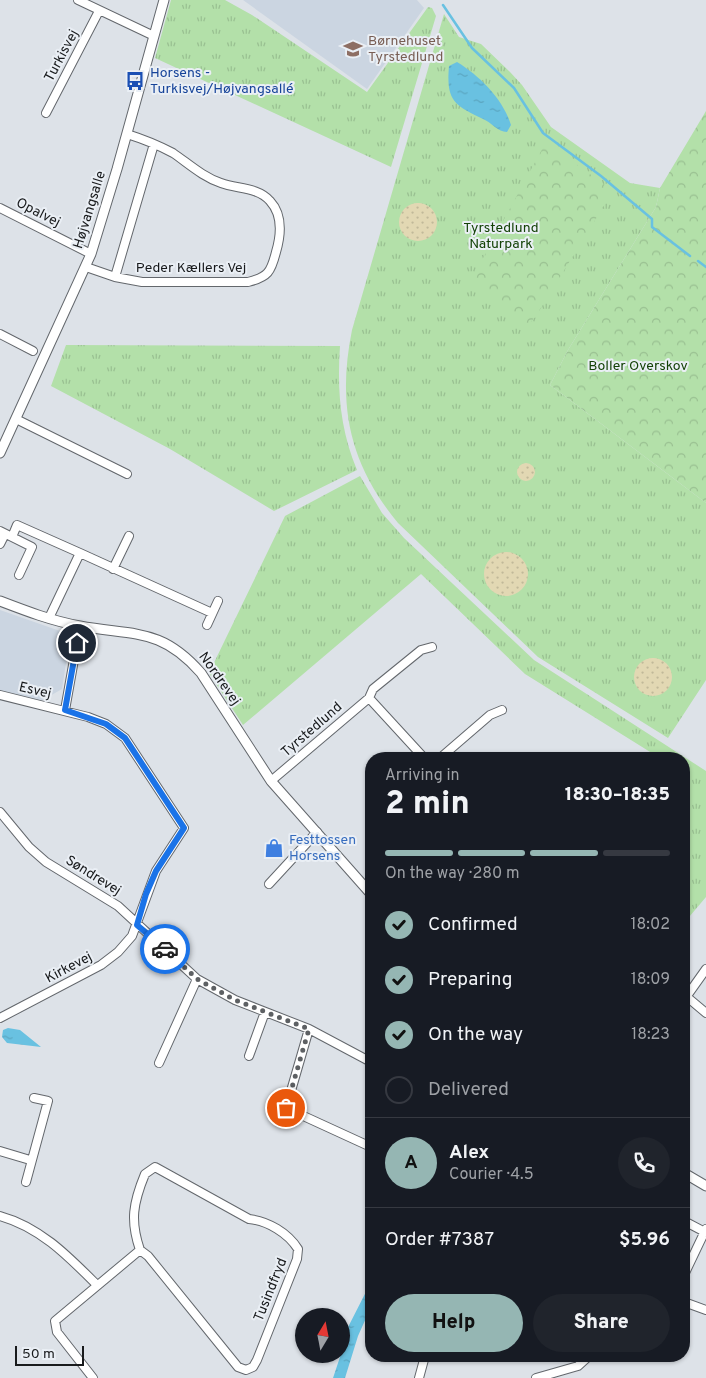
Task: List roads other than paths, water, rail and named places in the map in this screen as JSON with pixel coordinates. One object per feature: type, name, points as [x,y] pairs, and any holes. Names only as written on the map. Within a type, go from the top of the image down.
[{"type":"street","points":[[78,0],[154,36]]},
{"type":"street","name":"Højvangsalle","points":[[0,452],[91,254],[164,0]]},
{"type":"street","name":"Turkisvej","points":[[46,113],[99,11]]},
{"type":"street","name":"Peder Kællers Vej","points":[[86,267],[115,277],[142,282],[248,282],[263,278],[270,271],[274,261],[280,234],[280,221],[270,201],[256,192],[222,184],[154,144],[127,134]]},
{"type":"street","name":"Peder Kællers Vej","points":[[115,277],[154,144]]},
{"type":"street","name":"Opalvej","points":[[0,208],[91,254]]},
{"type":"street","points":[[0,334],[33,351]]},
{"type":"street","points":[[16,419],[127,474]]},
{"type":"street","points":[[0,544],[5,534],[17,525],[212,613]]},
{"type":"street","points":[[5,534],[32,547],[19,575]]},
{"type":"street","points":[[113,569],[129,536]]},
{"type":"street","points":[[49,618],[80,553]]},
{"type":"street","name":"Nordrevej","points":[[0,601],[49,618],[80,626],[140,633],[166,643],[188,659],[201,672],[271,781],[365,887]]},
{"type":"street","points":[[207,626],[218,601]]},
{"type":"street","name":"Esvej","points":[[65,710],[80,626]]},
{"type":"street","name":"Tyrstedlund","points":[[271,781],[368,698],[373,689],[421,650],[432,647]]},
{"type":"street","name":"Esvej","points":[[0,695],[65,710],[106,724],[125,738],[184,828],[156,871],[146,894],[137,925]]},
{"type":"street","points":[[368,698],[418,752]]},
{"type":"street","points":[[447,752],[490,715],[502,710]]},
{"type":"street","name":"Søndrevej","points":[[0,812],[29,848],[46,862],[118,906],[197,979],[235,1000],[309,1029],[365,1059]]},
{"type":"street","points":[[269,884],[317,832]]},
{"type":"street","name":"Kirkevej","points":[[0,1018],[101,965],[118,952],[132,936],[137,925]]},
{"type":"street","points":[[690,990],[706,969]]},
{"type":"street","points":[[159,1063],[197,979]]},
{"type":"street","points":[[690,1002],[706,1013]]},
{"type":"street","points":[[249,1056],[265,1012]]},
{"type":"street","points":[[309,1029],[286,1108],[365,1144]]},
{"type":"street","points":[[26,1182],[30,1160],[48,1101],[34,1098]]},
{"type":"street","points":[[0,1151],[30,1160]]},
{"type":"street","name":"Tusindfryd","points":[[155,1168],[249,1219],[258,1220],[278,1230],[293,1242],[298,1249],[298,1259],[253,1367],[246,1370],[238,1367],[148,1256],[140,1250],[134,1232],[134,1211],[145,1174],[155,1168]]},
{"type":"street","points":[[690,1177],[706,1186]]},
{"type":"street","points":[[0,1216],[14,1220],[57,1245],[97,1285]]},
{"type":"street","points":[[690,1223],[705,1230],[690,1262]]},
{"type":"street","points":[[94,1378],[54,1327],[56,1320],[140,1250]]},
{"type":"street","points":[[690,1304],[706,1310]]},
{"type":"street","points":[[419,1378],[423,1362]]},
{"type":"street","points":[[536,1378],[578,1366],[582,1362]]},
{"type":"water","points":[[457,62],[482,81],[496,97],[511,125],[507,132],[465,110],[454,100],[448,78],[449,66]]},
{"type":"water","points":[[8,1028],[20,1030],[41,1047],[7,1043],[2,1037],[3,1030]]},
{"type":"water","points":[[365,1294],[365,1320],[350,1362],[350,1323]]},
{"type":"water","points":[[338,1363],[350,1363],[345,1378],[333,1378]]},
{"type":"waterway","points":[[443,5],[472,48],[514,88],[543,133],[601,176],[652,219],[652,227],[690,256]]},
{"type":"waterway","points":[[698,261],[706,267]]},
{"type":"place","name":"Børnehuset Tyrstedlund","points":[[353,49]]},
{"type":"place","name":"Horsens - Turkisvej/Højvangsallé","points":[[135,81]]},
{"type":"place","name":"Festtossen Horsens","points":[[274,848]]},
{"type":"park label","name":"Tyrstedlund Naturpark","points":[[501,236]]},
{"type":"park label","name":"Boller Overskov","points":[[638,366]]}]
